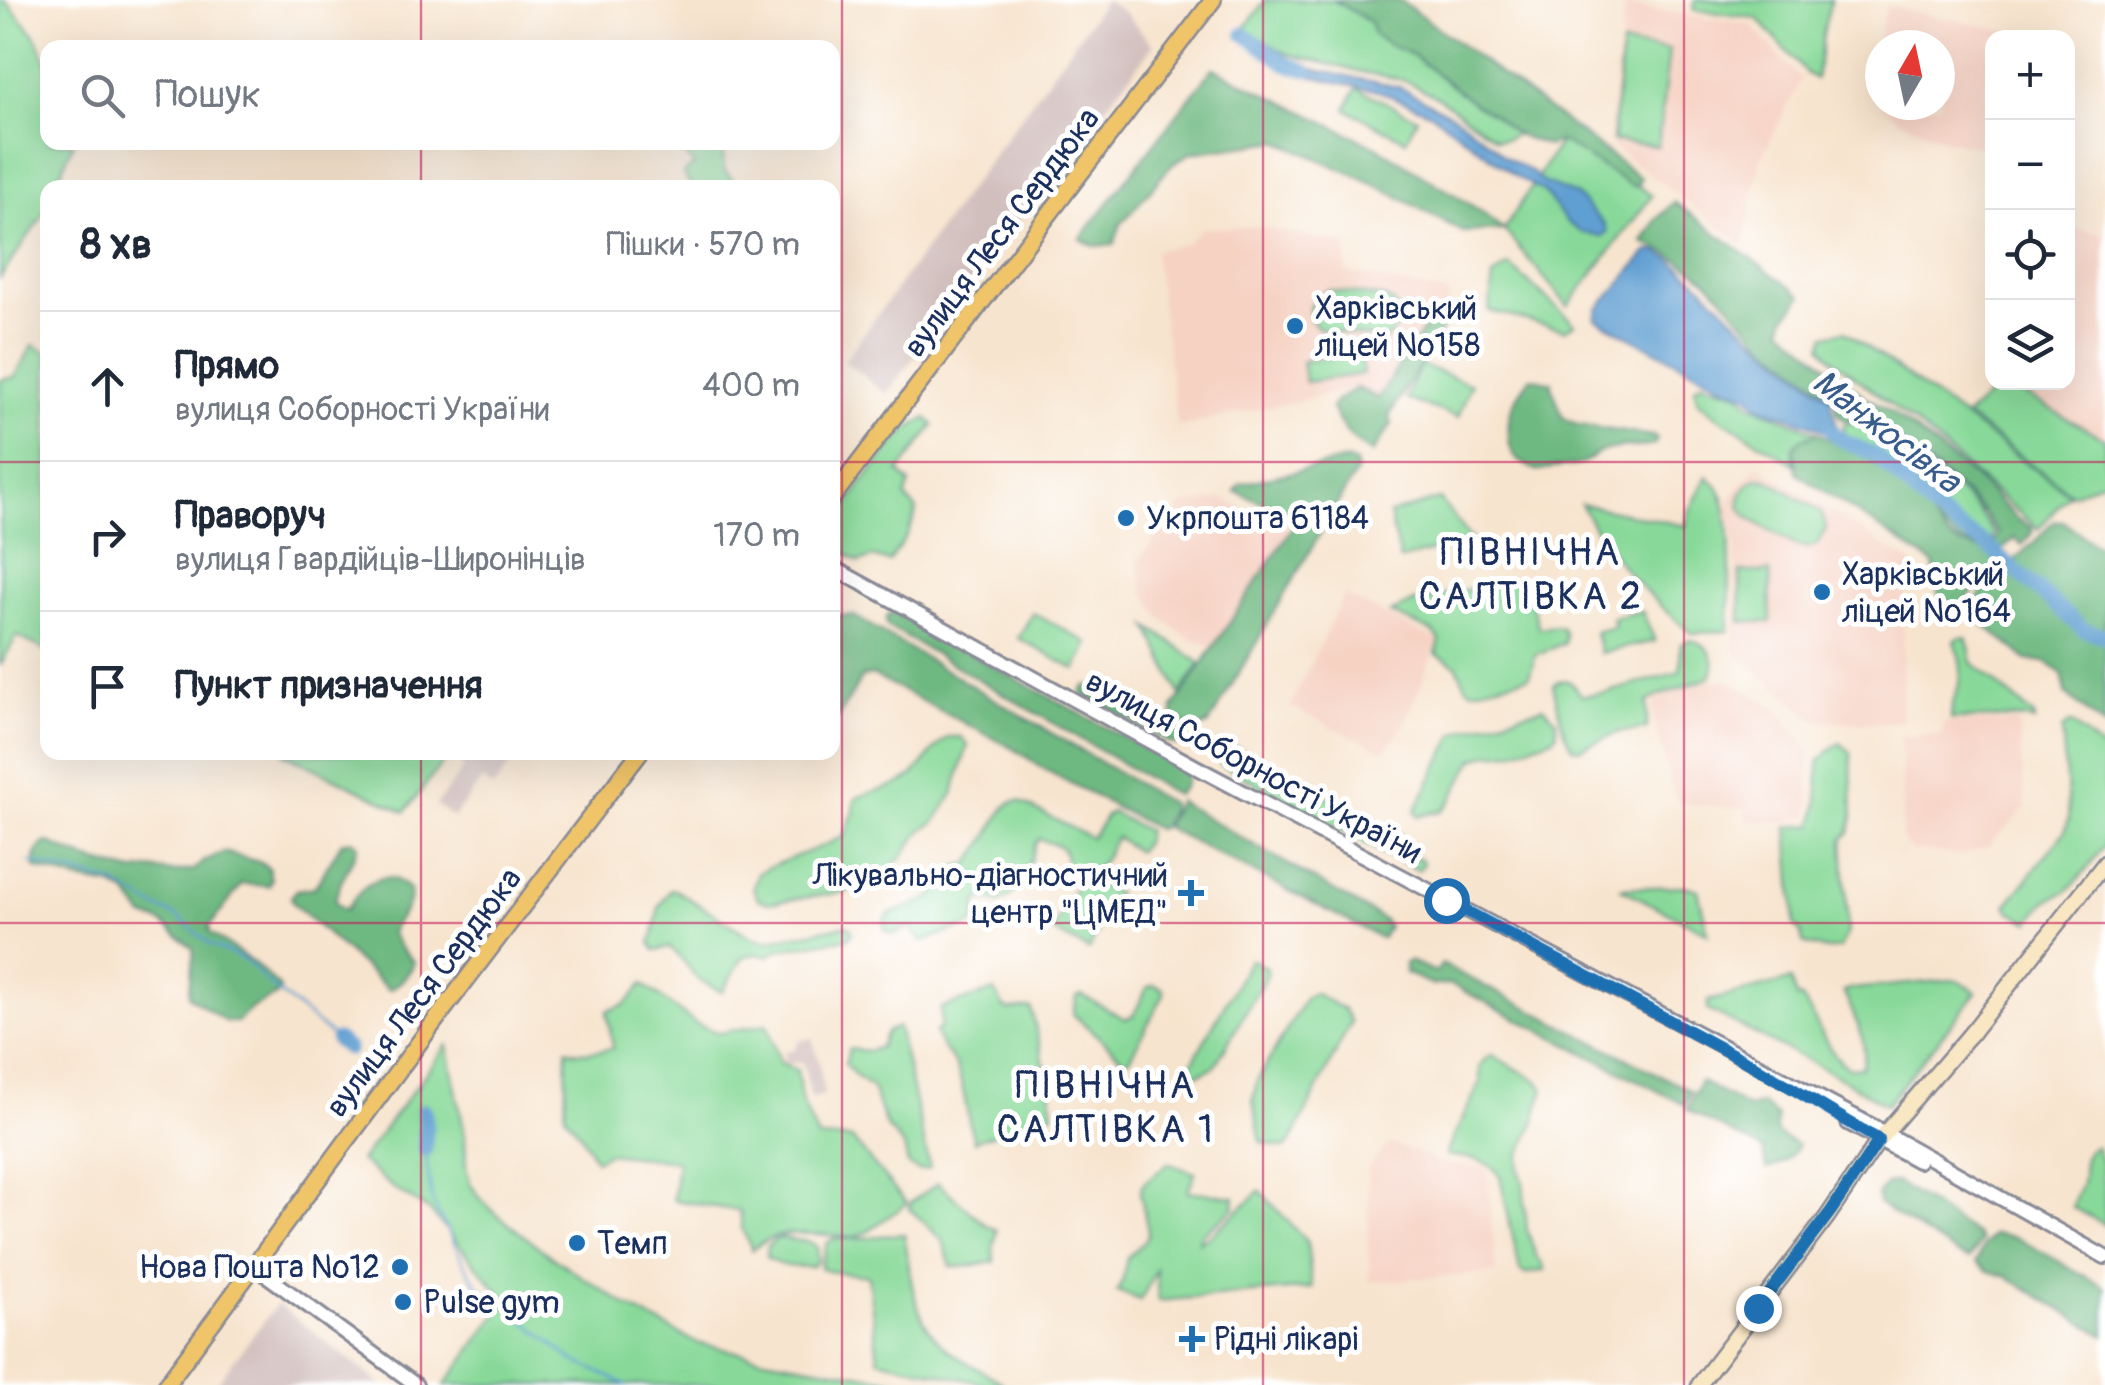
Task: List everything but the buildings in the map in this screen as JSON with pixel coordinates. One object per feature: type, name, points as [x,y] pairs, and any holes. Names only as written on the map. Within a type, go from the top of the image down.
[{"type":"main road","name":"вулиця Леся Сердюка","points":[[840,488],[1208,6]]},
{"type":"main road","name":"вулиця Леся Сердюка","points":[[166,1385],[308,1190],[634,760]]},
{"type":"main road","points":[[1699,1385],[1886,1139],[2105,863]]},
{"type":"street","name":"вулиця Соборності України","points":[[840,571],[1756,1067],[1886,1139],[1950,1180],[2007,1204],[2105,1258]]},
{"type":"street","points":[[254,1267],[416,1385]]},
{"type":"shaded area","points":[[1105,0],[1125,13],[1153,45],[886,394],[844,361]]},
{"type":"shaded area","points":[[1625,5],[1750,24],[1801,79],[1760,161],[1744,245],[1609,144]]},
{"type":"shaded area","points":[[1886,6],[2002,30],[1985,30],[1985,149],[1945,140],[1900,120],[1955,120],[1955,30],[1881,30]]},
{"type":"shaded area","name":"Харківський ліцей №158","points":[[1260,227],[1347,244],[1346,272],[1448,293],[1448,309],[1433,315],[1377,398],[1356,388],[1178,427],[1154,251],[1186,244],[1202,228]]},
{"type":"shaded area","points":[[2075,228],[2105,234],[2105,439],[2018,390],[2075,390]]},
{"type":"shaded area","name":"Харківський ліцей №164","points":[[1758,465],[1915,565],[1904,604],[1902,721],[1814,720],[1733,650],[1735,543],[1727,508],[1732,494]]},
{"type":"shaded area","points":[[1224,499],[1289,530],[1215,650],[1160,617],[1144,591],[1137,562],[1182,505]]},
{"type":"shaded area","points":[[1344,595],[1438,641],[1404,726],[1384,751],[1290,707]]},
{"type":"shaded area","points":[[1712,680],[1730,681],[1775,706],[1809,749],[1810,815],[1794,821],[1755,822],[1748,821],[1745,809],[1679,803],[1652,712],[1653,700]]},
{"type":"shaded area","points":[[1944,722],[2018,722],[2026,807],[1989,846],[1962,855],[1911,851],[1902,838],[1901,736],[1942,735]]},
{"type":"shaded area","points":[[454,760],[514,760],[493,788],[482,780],[453,818],[436,805],[464,767]]},
{"type":"shaded area","points":[[812,1038],[824,1095],[811,1099],[803,1063],[786,1063],[784,1051],[795,1050],[798,1041]]},
{"type":"shaded area","points":[[1390,1143],[1447,1164],[1487,1168],[1496,1273],[1369,1282],[1368,1167]]},
{"type":"shaded area","points":[[277,1304],[382,1385],[215,1385]]},
{"type":"green space","points":[[0,0],[5,0],[40,46],[40,150],[70,150],[58,180],[40,180],[40,219],[0,278]]},
{"type":"green space","points":[[1266,0],[1333,0],[1370,22],[1373,34],[1413,55],[1515,134],[1497,140],[1439,98],[1404,80],[1288,54],[1244,29]]},
{"type":"green space","points":[[1334,0],[1400,0],[1641,178],[1638,184],[1632,186],[1561,141],[1548,146],[1515,134],[1413,55],[1373,34],[1370,22]]},
{"type":"green space","points":[[1694,0],[1831,0],[1816,79],[1806,73],[1757,18],[1694,10]]},
{"type":"green space","points":[[1622,45],[1669,50],[1658,146],[1612,141]]},
{"type":"green space","points":[[1213,68],[1377,147],[1479,210],[1504,230],[1463,232],[1371,182],[1278,141],[1191,153],[1172,165],[1121,224],[1114,244],[1095,246],[1080,239]]},
{"type":"green space","points":[[1357,88],[1417,118],[1406,140],[1346,109]]},
{"type":"green space","points":[[1561,140],[1652,196],[1568,306],[1504,230]]},
{"type":"green space","points":[[682,150],[723,150],[724,169],[732,180],[687,180],[683,174],[694,165]]},
{"type":"green space","points":[[1674,202],[1802,296],[1785,318],[1783,328],[1863,395],[1894,414],[1979,481],[2017,519],[2032,528],[2022,545],[2015,538],[2000,552],[1994,545],[1998,533],[1982,511],[1955,486],[1872,426],[1859,420],[1844,420],[1838,414],[1835,398],[1759,338],[1712,285],[1696,271],[1643,242],[1656,220]]},
{"type":"green space","points":[[1509,265],[1575,324],[1565,330],[1489,311],[1493,277]]},
{"type":"green space","points":[[1328,290],[1385,298],[1397,309],[1398,326],[1388,338],[1379,339],[1319,329],[1311,320],[1309,308],[1317,296]]},
{"type":"green space","points":[[1448,310],[1450,316],[1389,416],[1392,424],[1372,453],[1366,450],[1348,434],[1332,408],[1337,400],[1357,388],[1378,398],[1433,315]]},
{"type":"green space","points":[[1845,331],[2069,494],[2038,529],[1834,360],[1822,346],[1826,335]]},
{"type":"green space","points":[[33,345],[40,349],[40,648],[17,636],[0,666],[0,380],[15,377]]},
{"type":"green space","points":[[1360,353],[1363,374],[1305,382],[1302,361]]},
{"type":"green space","points":[[1421,365],[1471,384],[1458,417],[1406,399]]},
{"type":"green space","points":[[1531,377],[1552,382],[1563,418],[1578,425],[1653,436],[1657,439],[1654,445],[1606,450],[1577,465],[1537,471],[1516,458],[1509,438],[1511,411]]},
{"type":"green space","points":[[1702,382],[1740,393],[1750,404],[1818,433],[1800,439],[1794,448],[1794,464],[1697,400],[1695,387]]},
{"type":"green space","points":[[1995,390],[2016,390],[2105,439],[2105,480],[2072,494],[1966,416]]},
{"type":"green space","points":[[927,418],[934,425],[899,472],[910,483],[905,497],[917,510],[908,534],[889,562],[873,557],[859,562],[840,550],[840,516],[898,439]]},
{"type":"green space","points":[[1855,421],[1957,490],[1994,533],[1991,543],[1979,547],[1960,541],[1846,453],[1843,425]]},
{"type":"green space","points":[[1818,433],[1870,460],[1918,496],[1947,536],[1994,556],[1996,567],[1959,607],[1941,598],[1934,564],[1797,473],[1794,448],[1800,439]]},
{"type":"green space","points":[[1347,460],[1355,463],[1357,470],[1209,724],[1194,730],[1173,717],[1173,708],[1299,518],[1235,491],[1240,484]]},
{"type":"green space","points":[[1707,476],[1718,487],[1727,516],[1729,631],[1692,633],[1629,574],[1581,504],[1686,526]]},
{"type":"green space","points":[[1759,478],[1769,480],[1821,512],[1826,527],[1817,544],[1797,546],[1747,516],[1740,505],[1741,494]]},
{"type":"green space","points":[[1440,499],[1472,540],[1400,560],[1389,514]]},
{"type":"green space","points":[[2054,521],[2063,521],[2097,546],[2105,545],[2105,727],[2066,694],[2062,673],[2045,662],[2027,660],[1971,614],[1987,586]]},
{"type":"green space","points":[[1740,572],[1770,572],[1771,622],[1741,622]]},
{"type":"green space","points":[[1520,579],[1539,628],[1556,626],[1565,635],[1564,644],[1536,654],[1529,677],[1472,690],[1456,665],[1436,654],[1440,640],[1431,631],[1390,613],[1415,602]]},
{"type":"green space","points":[[1642,611],[1655,641],[1600,653],[1595,632],[1614,627],[1612,618]]},
{"type":"green space","points":[[890,613],[1186,771],[1183,787],[1176,795],[887,626]]},
{"type":"green space","points":[[1033,613],[1089,643],[1076,670],[1018,638]]},
{"type":"green space","points":[[840,615],[854,616],[1171,804],[1171,810],[1157,829],[872,675],[862,677],[840,714]]},
{"type":"green space","points":[[1148,626],[1200,663],[1180,695]]},
{"type":"green space","points":[[1967,638],[1972,662],[2034,716],[2034,722],[2025,718],[1951,719],[1961,674],[1955,641]]},
{"type":"green space","points":[[1689,640],[1702,644],[1711,653],[1709,678],[1647,702],[1647,729],[1619,732],[1579,749],[1572,747],[1564,732],[1553,685],[1567,681],[1582,696],[1679,672],[1681,644]]},
{"type":"green space","points":[[1087,685],[1184,734],[1182,742],[1170,743],[1082,694]]},
{"type":"green space","points":[[1544,707],[1556,719],[1557,733],[1553,738],[1513,752],[1474,759],[1450,802],[1441,811],[1418,816],[1415,811],[1454,735]]},
{"type":"green space","points":[[2071,723],[2105,752],[2105,845],[2078,880],[2066,892],[2046,901],[2030,922],[2010,911],[2007,905],[2065,831],[2069,819],[2062,729]]},
{"type":"green space","points":[[949,737],[961,737],[968,745],[953,794],[935,822],[922,830],[879,879],[845,892],[768,903],[758,899],[753,888],[758,873],[844,836],[855,799],[909,778]]},
{"type":"green space","points":[[1226,742],[1401,835],[1404,848],[1422,860],[1423,865],[1418,870],[1396,860],[1220,764],[1214,754],[1220,743]]},
{"type":"green space","points":[[1840,743],[1851,752],[1853,817],[1850,833],[1843,838],[1848,932],[1840,948],[1826,950],[1803,943],[1795,925],[1788,827],[1814,825],[1819,760]]},
{"type":"green space","points":[[297,760],[445,760],[405,812]]},
{"type":"green space","points":[[1019,801],[1091,838],[1111,812],[1147,831],[1144,843],[1135,851],[1116,837],[1093,877],[1066,865],[1065,853],[1059,846],[1039,839],[1014,893],[999,903],[984,898],[977,902],[975,924],[922,941],[910,928],[892,934],[885,929],[888,915],[931,898],[954,867],[970,863],[1004,809]]},
{"type":"green space","points":[[1178,801],[1384,920],[1388,927],[1382,938],[1165,827]]},
{"type":"green space","points":[[352,840],[358,845],[335,903],[346,910],[363,888],[379,879],[396,880],[410,892],[407,908],[391,933],[414,962],[404,978],[389,990],[291,897],[297,890],[315,887],[342,842]]},
{"type":"green space","points":[[47,842],[86,859],[133,872],[194,870],[224,852],[268,867],[269,886],[242,884],[209,927],[210,933],[254,963],[280,988],[276,996],[253,1007],[237,1022],[226,1022],[189,996],[193,948],[161,922],[144,917],[128,895],[113,886],[35,868],[36,853]]},
{"type":"green space","points":[[1081,877],[1117,893],[1089,950],[1052,931]]},
{"type":"green space","points":[[1684,886],[1698,890],[1708,933],[1620,888]]},
{"type":"green space","points":[[671,889],[751,937],[766,941],[847,925],[851,934],[848,938],[777,950],[770,956],[743,957],[722,992],[697,979],[670,947],[655,950],[650,943],[659,907]]},
{"type":"green space","points":[[1253,960],[1268,973],[1214,1067],[1192,1075],[1192,1063]]},
{"type":"green space","points":[[1409,961],[1436,972],[1442,964],[1691,1091],[1685,1105],[1450,984],[1433,985],[1405,973],[1405,963]]},
{"type":"green space","points":[[1791,980],[1797,998],[1807,1006],[1833,1053],[1849,1068],[1862,1067],[1864,1049],[1844,992],[1951,980],[1977,992],[1886,1105],[1708,1010],[1708,1001]]},
{"type":"green space","points":[[643,984],[696,1024],[719,1033],[767,1024],[780,1062],[797,1070],[802,1103],[818,1138],[852,1139],[907,1204],[855,1237],[788,1234],[752,1250],[742,1229],[740,1211],[673,1200],[677,1161],[608,1153],[595,1160],[565,1115],[567,1049],[584,1052],[613,1048],[607,1011],[626,1004]]},
{"type":"green space","points":[[1154,985],[1163,989],[1164,994],[1129,1059],[1124,1060],[1073,1014],[1081,995],[1126,1019],[1133,1016],[1147,988]]},
{"type":"green space","points":[[995,991],[1004,1008],[1031,1008],[1053,1113],[974,1141],[954,1062],[935,1032],[941,1027],[941,1008]]},
{"type":"green space","points":[[1314,993],[1344,1010],[1351,1022],[1292,1140],[1285,1148],[1261,1142],[1253,1100],[1257,1081],[1306,997]]},
{"type":"green space","points":[[898,1027],[930,1168],[924,1170],[908,1165],[904,1146],[886,1126],[872,1088],[845,1064],[849,1049],[869,1051],[880,1047],[886,1032]]},
{"type":"green space","points":[[447,1045],[471,1185],[495,1213],[549,1255],[627,1306],[697,1343],[921,1385],[445,1385],[507,1301],[430,1211],[360,1161]]},
{"type":"green space","points":[[1492,1055],[1538,1081],[1544,1089],[1520,1155],[1519,1170],[1527,1230],[1545,1270],[1525,1274],[1520,1271],[1500,1176],[1483,1162],[1446,1153],[1480,1083],[1480,1066]]},
{"type":"green space","points":[[1700,1081],[1749,1108],[1762,1104],[1777,1117],[1780,1136],[1798,1145],[1792,1154],[1767,1169],[1763,1150],[1687,1110]]},
{"type":"green space","points":[[2095,1146],[2103,1173],[2105,1225],[2072,1207],[2082,1183],[2085,1157]]},
{"type":"green space","points":[[1168,1163],[1195,1173],[1188,1191],[1235,1197],[1234,1208],[1201,1235],[1199,1242],[1260,1191],[1307,1242],[1312,1288],[1158,1301],[1156,1270],[1141,1300],[1117,1291],[1127,1258],[1147,1238],[1140,1192],[1143,1184]]},
{"type":"green space","points":[[1896,1182],[1977,1235],[1981,1241],[1969,1259],[1878,1204],[1877,1195],[1886,1184]]},
{"type":"green space","points":[[938,1183],[997,1230],[995,1262],[951,1266],[943,1241],[910,1209],[910,1203]]},
{"type":"green space","points":[[904,1234],[913,1289],[928,1327],[950,1351],[1003,1385],[878,1359],[868,1276],[820,1268],[827,1243],[833,1239]]},
{"type":"green space","points":[[1993,1234],[2015,1237],[2105,1287],[2105,1336],[1976,1262]]},
{"type":"green space","points":[[781,1238],[810,1242],[817,1247],[818,1260],[813,1266],[801,1267],[782,1265],[766,1257],[767,1247]]},
{"type":"water","points":[[1289,62],[1399,87],[1417,96],[1459,119],[1542,182],[1576,195],[1607,232],[1602,237],[1581,232],[1567,222],[1543,191],[1518,178],[1431,113],[1379,91],[1291,72]]},
{"type":"water","points":[[1648,251],[1671,259],[1751,335],[1830,397],[1840,439],[1759,406],[1748,395],[1596,319],[1598,309]]},
{"type":"waterway","name":"Манжосівка","points":[[1244,34],[1285,63],[1305,70]]},
{"type":"waterway","name":"Манжосівка","points":[[1828,426],[1840,439],[1875,455],[1931,508],[1984,543],[2084,630],[2105,636]]},
{"type":"waterway","points":[[30,862],[113,883],[178,917],[211,945],[247,961],[266,982],[337,1040]]},
{"type":"waterway","points":[[337,1040],[348,1049]]},
{"type":"waterway","points":[[424,1111],[425,1149]]},
{"type":"waterway","points":[[425,1149],[432,1201],[479,1287],[571,1359],[626,1385]]},
{"type":"place","name":"Харківський ліцей №158","points":[[1295,326]]},
{"type":"place","name":"Укрпошта 61184","points":[[1126,518]]},
{"type":"place","name":"Харківський ліцей №164","points":[[1822,592]]},
{"type":"place","name":"Лікувально-діагностичний центр \"ЦМЕД\"","points":[[1191,893]]},
{"type":"place","name":"Темп","points":[[577,1243]]},
{"type":"place","name":"Нова Пошта №12","points":[[400,1267]]},
{"type":"place","name":"Pulse gym","points":[[403,1302]]},
{"type":"place","name":"Рідні лікарі","points":[[1192,1339]]},
{"type":"district","name":"ПІВНІЧНА САЛТІВКА 2","points":[[1531,574]]},
{"type":"district","name":"ПІВНІЧНА САЛТІВКА 1","points":[[1106,1107]]},
{"type":"route","points":[[1446,900],[1756,1067],[1879,1140],[1758,1308]]}]
